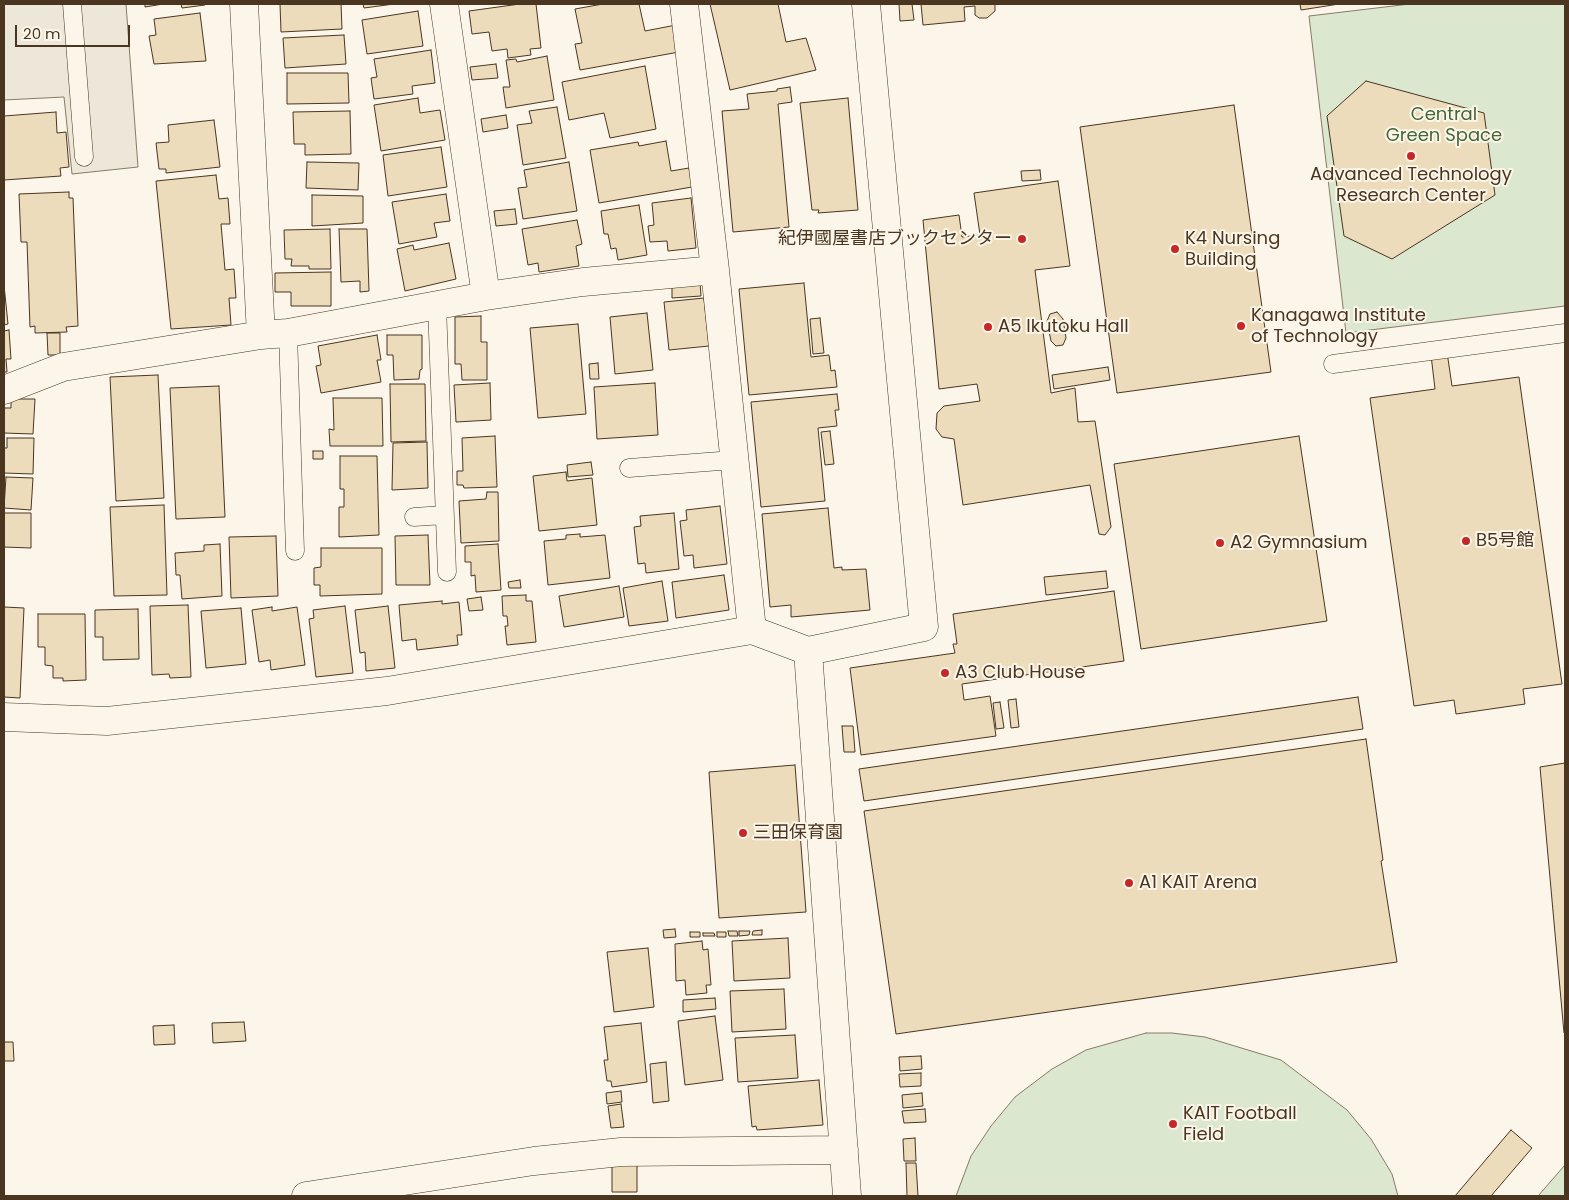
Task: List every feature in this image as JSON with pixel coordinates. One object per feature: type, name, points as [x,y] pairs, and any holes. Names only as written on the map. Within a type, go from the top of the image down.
[{"type":"street","points":[[244,4],[261,334]]},
{"type":"street","points":[[444,4],[486,296]]},
{"type":"street","points":[[684,4],[715,270],[733,460],[752,630]]},
{"type":"street","points":[[4,717],[107,721],[386,691],[752,630],[808,650],[924,627],[866,4]]},
{"type":"street","points":[[4,390],[63,367],[261,334],[288,333],[486,296],[583,282],[715,270]]},
{"type":"street","points":[[808,650],[847,1196]]},
{"type":"street","points":[[306,1196],[534,1161],[621,1152],[844,1150]]},
{"type":"lane","points":[[72,4],[84,156]]},
{"type":"lane","points":[[437,306],[447,572]]},
{"type":"lane","points":[[288,333],[295,551]]},
{"type":"lane","points":[[1333,364],[1565,333]]},
{"type":"lane","points":[[629,468],[733,460]]},
{"type":"lane","points":[[414,517],[444,515]]},
{"type":"green space","name":"Central Green Space","points":[[1410,4],[1565,4],[1565,306],[1346,333],[1309,16]]},
{"type":"green space","name":"KAIT Football Field","points":[[1146,1033],[1172,1033],[1205,1037],[1281,1060],[1347,1110],[1371,1139],[1392,1174],[1398,1196],[956,1196],[971,1156],[991,1126],[1015,1097],[1052,1069],[1086,1050]]},
{"type":"green space","points":[[1565,1165],[1565,1196],[1538,1196]]},
{"type":"shaded area","points":[[4,4],[126,4],[138,167],[72,174],[64,97],[4,100]]},
{"type":"building","points":[[145,4],[163,4],[145,7]]},
{"type":"building","points":[[181,4],[205,4],[205,5],[182,8]]},
{"type":"building","points":[[280,4],[341,4],[342,29],[281,32]]},
{"type":"building","points":[[363,4],[394,4],[364,8]]},
{"type":"building","points":[[520,4],[536,4],[541,48],[530,49],[531,55],[508,58],[507,49],[492,51],[489,32],[472,34],[469,11]]},
{"type":"building","points":[[603,4],[639,4],[645,31],[676,25],[679,52],[580,70],[575,44],[582,43],[575,9]]},
{"type":"building","points":[[710,4],[778,4],[786,42],[806,38],[816,70],[730,90]]},
{"type":"building","points":[[899,4],[912,4],[914,20],[900,21]]},
{"type":"building","points":[[921,4],[995,4],[995,11],[987,18],[979,18],[975,15],[975,6],[964,7],[965,21],[923,25]]},
{"type":"building","points":[[1300,4],[1339,4],[1301,10]]},
{"type":"building","points":[[418,11],[423,46],[367,54],[362,20]]},
{"type":"building","points":[[200,13],[206,61],[154,64],[149,36],[156,35],[154,19]]},
{"type":"building","points":[[344,35],[346,64],[285,68],[283,38]]},
{"type":"building","points":[[431,50],[435,83],[412,86],[413,94],[374,99],[371,78],[377,77],[374,59]]},
{"type":"building","points":[[547,56],[554,100],[506,108],[503,87],[510,87],[506,60],[516,59],[517,62]]},
{"type":"building","points":[[496,64],[498,78],[472,80],[470,67]]},
{"type":"building","points":[[645,66],[656,129],[610,138],[604,113],[569,120],[562,82]]},
{"type":"building","points":[[287,73],[348,73],[349,103],[287,104]]},
{"type":"building","name":"Advanced Technology Research Center","points":[[1366,81],[1484,113],[1495,195],[1392,259],[1344,236],[1327,116]]},
{"type":"building","points":[[790,87],[792,102],[778,104],[789,227],[733,232],[722,111],[749,109],[747,94],[777,91],[777,89]]},
{"type":"building","points":[[418,98],[420,113],[440,110],[445,140],[381,151],[374,105]]},
{"type":"building","points":[[848,98],[858,210],[818,213],[819,210],[812,210],[800,103]]},
{"type":"building","name":"K4 Nursing Building","points":[[1234,105],[1271,372],[1117,393],[1080,127]]},
{"type":"building","points":[[557,107],[566,158],[523,165],[517,125],[532,123],[529,111]]},
{"type":"building","points":[[350,111],[351,154],[305,155],[305,144],[294,144],[293,112]]},
{"type":"building","points":[[56,112],[57,133],[66,132],[69,167],[60,168],[61,176],[4,180],[4,116]]},
{"type":"building","points":[[506,115],[508,128],[483,132],[481,119]]},
{"type":"building","points":[[214,120],[220,167],[166,173],[166,169],[159,169],[156,143],[169,142],[168,125]]},
{"type":"building","points":[[666,141],[671,171],[689,168],[692,187],[599,203],[590,150],[638,142],[639,146]]},
{"type":"building","points":[[441,147],[447,187],[388,196],[383,155]]},
{"type":"building","points":[[307,162],[359,163],[358,190],[306,188]]},
{"type":"building","points":[[569,162],[577,211],[523,219],[518,188],[527,187],[524,170]]},
{"type":"building","points":[[1040,170],[1041,180],[1022,181],[1021,171]]},
{"type":"building","points":[[216,175],[219,199],[228,198],[230,224],[221,224],[225,270],[234,269],[236,298],[229,298],[231,325],[171,329],[156,181]]},
{"type":"building","name":"A5 Ikutoku Hall","points":[[1058,181],[1070,266],[1035,270],[1051,393],[1075,388],[1078,422],[1095,421],[1111,527],[1105,535],[1099,534],[1090,485],[963,505],[954,439],[942,437],[936,429],[937,413],[944,406],[980,401],[977,384],[939,389],[923,220],[959,215],[962,237],[980,235],[974,193]]},
{"type":"building","points":[[69,192],[69,198],[73,198],[78,326],[66,327],[67,332],[35,333],[35,326],[30,327],[27,242],[21,242],[19,194]]},
{"type":"building","points":[[446,194],[450,221],[434,223],[437,237],[399,244],[392,202]]},
{"type":"building","points":[[312,195],[363,196],[363,223],[312,226]]},
{"type":"building","points":[[691,198],[696,248],[668,251],[667,241],[650,242],[648,226],[654,225],[652,203]]},
{"type":"building","points":[[639,205],[647,255],[618,260],[616,248],[611,249],[608,234],[604,234],[601,211]]},
{"type":"building","points":[[515,209],[517,224],[496,226],[494,211]]},
{"type":"building","points":[[577,220],[582,244],[576,246],[579,266],[539,272],[538,263],[528,265],[522,229]]},
{"type":"building","points":[[330,229],[331,269],[309,269],[309,266],[291,266],[292,259],[285,259],[284,230]]},
{"type":"building","points":[[339,229],[367,229],[369,291],[360,292],[360,281],[341,282]]},
{"type":"building","points":[[449,243],[456,279],[405,291],[397,249],[413,245],[414,250]]},
{"type":"building","points":[[331,272],[331,306],[291,306],[291,292],[275,292],[275,273]]},
{"type":"building","points":[[700,282],[701,296],[672,298],[672,284]]},
{"type":"building","points":[[804,283],[811,357],[829,355],[831,371],[835,370],[837,387],[749,395],[739,289]]},
{"type":"building","points":[[4,285],[8,324],[4,325]]},
{"type":"building","points":[[704,298],[709,346],[669,350],[664,302]]},
{"type":"building","points":[[1057,312],[1063,319],[1066,338],[1063,345],[1056,346],[1051,341],[1047,321],[1050,314]]},
{"type":"building","points":[[647,313],[653,370],[615,374],[610,317]]},
{"type":"building","points":[[481,316],[481,342],[487,342],[487,380],[462,380],[461,364],[455,364],[455,317]]},
{"type":"building","points":[[820,318],[824,353],[813,354],[810,319]]},
{"type":"building","points":[[578,324],[586,414],[538,418],[530,328]]},
{"type":"building","points":[[9,330],[11,359],[6,359],[7,372],[4,372],[4,331]]},
{"type":"building","points":[[47,333],[60,333],[60,355],[48,355]]},
{"type":"building","points":[[377,335],[381,360],[377,360],[381,382],[321,393],[316,366],[321,365],[318,346]]},
{"type":"building","points":[[387,335],[422,335],[422,369],[420,370],[419,379],[394,380],[393,355],[387,355]]},
{"type":"building","name":"B5号館","points":[[1447,352],[1452,386],[1519,377],[1562,684],[1523,689],[1525,704],[1456,714],[1454,700],[1414,706],[1370,398],[1435,389],[1431,355]]},
{"type":"building","points":[[598,363],[599,379],[590,379],[589,364]]},
{"type":"building","points":[[1108,367],[1110,380],[1054,389],[1052,375]]},
{"type":"building","points":[[158,375],[164,498],[116,501],[110,377]]},
{"type":"building","points":[[490,383],[491,420],[456,422],[454,385]]},
{"type":"building","points":[[655,383],[658,435],[597,439],[594,387]]},
{"type":"building","points":[[390,384],[425,384],[426,441],[391,442]]},
{"type":"building","points":[[219,386],[225,517],[176,519],[170,388]]},
{"type":"building","points":[[837,394],[839,410],[835,410],[837,426],[818,428],[825,501],[761,507],[751,402]]},
{"type":"building","points":[[333,398],[382,398],[383,446],[330,446],[329,429],[334,430]]},
{"type":"building","points":[[11,399],[35,399],[33,434],[4,433],[4,408],[11,408]]},
{"type":"building","points":[[830,431],[834,464],[825,465],[821,432]]},
{"type":"building","points":[[495,436],[497,487],[464,488],[463,485],[457,485],[457,471],[463,471],[462,438]]},
{"type":"building","name":"A2 Gymnasium","points":[[1299,436],[1327,621],[1141,649],[1114,464]]},
{"type":"building","points":[[7,438],[34,438],[33,474],[4,473],[4,448],[7,448]]},
{"type":"building","points":[[427,442],[428,488],[392,490],[393,443]]},
{"type":"building","points":[[313,451],[323,451],[323,459],[313,459]]},
{"type":"building","points":[[340,456],[377,456],[379,535],[339,537],[339,507],[344,507],[344,489],[340,489]]},
{"type":"building","points":[[591,462],[593,475],[568,477],[567,465]]},
{"type":"building","points":[[566,472],[567,481],[592,478],[597,525],[539,531],[533,476]]},
{"type":"building","points":[[6,477],[33,478],[31,510],[4,508]]},
{"type":"building","points":[[487,492],[498,492],[499,541],[461,543],[459,501],[486,499]]},
{"type":"building","points":[[164,505],[167,595],[114,596],[110,507]]},
{"type":"building","points":[[720,506],[727,564],[694,568],[693,555],[684,556],[680,521],[687,520],[686,510]]},
{"type":"building","points":[[828,508],[834,568],[842,567],[842,570],[866,569],[870,610],[791,617],[791,605],[770,607],[762,514]]},
{"type":"building","points":[[4,513],[31,513],[31,548],[4,547]]},
{"type":"building","points":[[674,513],[679,569],[646,573],[645,563],[638,564],[634,527],[641,526],[640,516]]},
{"type":"building","points":[[580,534],[580,537],[605,535],[610,578],[548,585],[544,541],[566,539],[566,535]]},
{"type":"building","points":[[428,535],[430,585],[396,585],[395,536]]},
{"type":"building","points":[[276,536],[278,596],[231,598],[229,537]]},
{"type":"building","points":[[220,544],[222,596],[182,599],[180,575],[176,575],[175,553],[204,551],[204,545]]},
{"type":"building","points":[[498,544],[501,590],[476,592],[475,575],[471,576],[471,562],[465,562],[465,546]]},
{"type":"building","points":[[321,548],[382,548],[382,594],[320,596],[320,585],[314,585],[314,568],[321,567]]},
{"type":"building","points":[[1106,571],[1108,588],[1046,595],[1044,577]]},
{"type":"building","points":[[724,575],[729,610],[676,618],[672,582]]},
{"type":"building","points":[[520,580],[521,588],[509,588],[508,582]]},
{"type":"building","points":[[662,581],[668,621],[629,626],[623,588]]},
{"type":"building","points":[[619,586],[624,617],[564,627],[559,596]]},
{"type":"building","name":"A3 Club House","points":[[1114,591],[1124,661],[962,684],[964,700],[990,696],[996,736],[861,755],[850,668],[955,653],[953,644],[957,644],[953,614]]},
{"type":"building","points":[[526,595],[526,601],[532,601],[536,642],[507,645],[505,626],[508,626],[507,616],[503,616],[502,596]]},
{"type":"building","points":[[481,597],[483,610],[469,611],[467,599]]},
{"type":"building","points":[[442,601],[442,604],[459,602],[462,635],[457,635],[458,645],[417,650],[416,639],[402,641],[399,605]]},
{"type":"building","points":[[188,605],[191,677],[170,678],[169,674],[152,675],[150,606]]},
{"type":"building","points":[[345,606],[353,673],[316,677],[309,619],[314,618],[313,610]]},
{"type":"building","points":[[388,606],[395,668],[366,671],[365,652],[360,653],[355,610]]},
{"type":"building","points":[[4,607],[24,608],[20,698],[4,697]]},
{"type":"building","points":[[272,607],[272,611],[297,607],[305,665],[271,670],[270,660],[259,662],[252,610]]},
{"type":"building","points":[[241,608],[246,664],[206,668],[201,611]]},
{"type":"building","points":[[138,609],[139,659],[103,660],[103,637],[95,637],[95,610]]},
{"type":"building","points":[[38,614],[85,614],[86,680],[63,681],[63,678],[53,678],[53,666],[45,665],[45,647],[38,647]]},
{"type":"building","points":[[1358,697],[1363,729],[864,801],[859,769]]},
{"type":"building","points":[[1016,699],[1019,727],[1011,728],[1008,700]]},
{"type":"building","points":[[1000,702],[1004,728],[996,729],[993,703]]},
{"type":"building","points":[[842,726],[853,726],[855,752],[844,752]]},
{"type":"building","name":"A1 KAIT Arena","points":[[1366,739],[1383,860],[1381,861],[1397,962],[896,1034],[864,811]]},
{"type":"building","points":[[1565,763],[1565,1032],[1564,1033],[1540,767]]},
{"type":"building","points":[[795,765],[806,912],[719,918],[709,772]]},
{"type":"building","points":[[675,929],[676,937],[664,938],[663,930]]},
{"type":"building","points":[[762,930],[762,935],[752,935],[753,931]]},
{"type":"building","points":[[728,931],[737,931],[738,936],[729,936]]},
{"type":"building","points":[[739,931],[750,931],[749,935],[739,936]]},
{"type":"building","points":[[690,932],[700,932],[700,937],[690,937]]},
{"type":"building","points":[[717,932],[726,932],[726,937],[717,937]]},
{"type":"building","points":[[703,933],[714,933],[715,936],[703,936]]},
{"type":"building","points":[[788,938],[790,978],[734,981],[732,941]]},
{"type":"building","points":[[702,941],[703,950],[708,949],[711,985],[706,985],[707,993],[686,995],[685,980],[676,981],[675,944]]},
{"type":"building","points":[[648,948],[654,1007],[614,1012],[607,952]]},
{"type":"building","points":[[784,989],[786,1029],[732,1032],[730,991]]},
{"type":"building","points":[[715,998],[716,1009],[683,1012],[683,1000]]},
{"type":"building","points":[[715,1016],[723,1080],[685,1085],[678,1021]]},
{"type":"building","points":[[244,1022],[246,1041],[213,1043],[212,1023]]},
{"type":"building","points":[[641,1023],[647,1082],[612,1087],[611,1081],[607,1081],[604,1060],[608,1060],[604,1027]]},
{"type":"building","points":[[174,1025],[175,1044],[154,1045],[153,1026]]},
{"type":"building","points":[[795,1035],[798,1078],[738,1082],[735,1038]]},
{"type":"building","points":[[4,1042],[13,1042],[14,1061],[4,1061]]},
{"type":"building","points":[[921,1056],[922,1069],[900,1071],[899,1057]]},
{"type":"building","points":[[666,1062],[669,1101],[653,1103],[650,1064]]},
{"type":"building","points":[[921,1073],[921,1086],[900,1087],[899,1074]]},
{"type":"building","points":[[819,1080],[823,1125],[757,1130],[756,1126],[752,1127],[748,1086]]},
{"type":"building","points":[[621,1091],[622,1102],[607,1104],[606,1093]]},
{"type":"building","points":[[922,1093],[923,1106],[903,1108],[902,1095]]},
{"type":"building","points":[[621,1104],[624,1127],[611,1128],[608,1106]]},
{"type":"building","points":[[925,1109],[926,1122],[904,1123],[902,1111]]},
{"type":"building","points":[[1511,1130],[1532,1148],[1491,1196],[1455,1196]]},
{"type":"building","points":[[915,1138],[916,1161],[904,1161],[903,1139]]},
{"type":"building","points":[[612,1160],[637,1160],[637,1192],[612,1192]]},
{"type":"building","points":[[906,1163],[916,1163],[918,1196],[907,1196]]},
{"type":"place","name":"Advanced Technology Research Center","points":[[1411,156]]},
{"type":"place","name":"紀伊國屋書店ブックセンター","points":[[1022,239]]},
{"type":"place","name":"K4 Nursing Building","points":[[1175,249]]},
{"type":"place","name":"Kanagawa Institute of Technology","points":[[1241,326]]},
{"type":"place","name":"A5 Ikutoku Hall","points":[[988,327]]},
{"type":"place","name":"B5号館","points":[[1466,541]]},
{"type":"place","name":"A2 Gymnasium","points":[[1220,543]]},
{"type":"place","name":"A3 Club House","points":[[945,673]]},
{"type":"place","name":"三田保育園","points":[[743,833]]},
{"type":"place","name":"A1 KAIT Arena","points":[[1129,883]]},
{"type":"place","name":"KAIT Football Field","points":[[1173,1124]]}]
